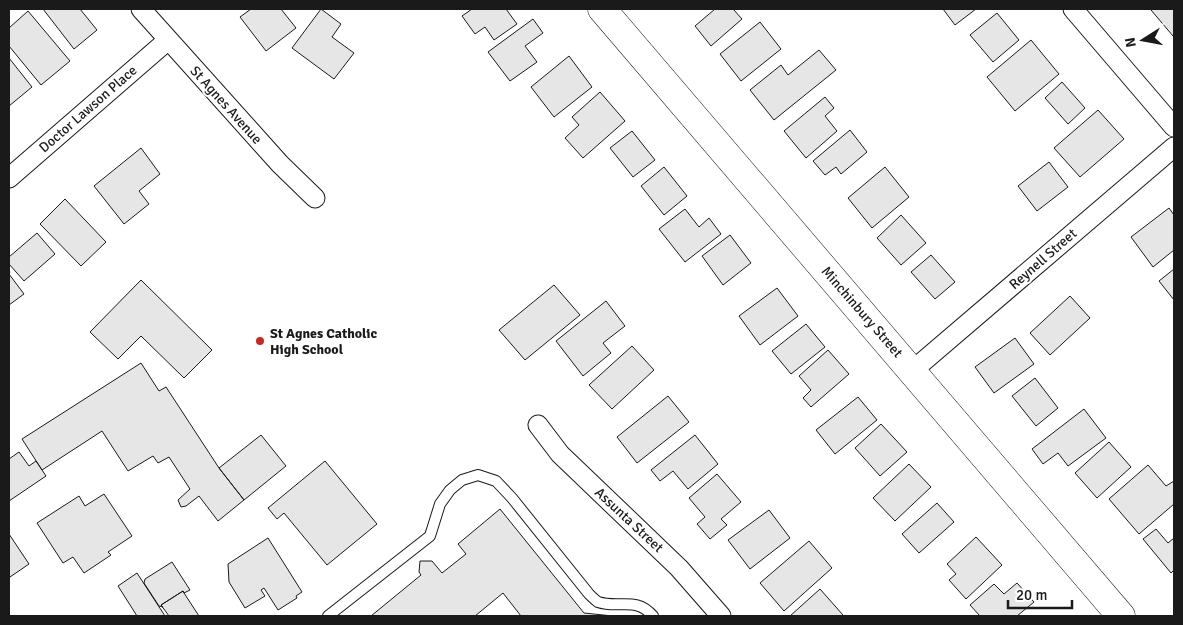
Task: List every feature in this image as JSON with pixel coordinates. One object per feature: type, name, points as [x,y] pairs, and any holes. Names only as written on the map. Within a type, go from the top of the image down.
[{"type":"street","name":"St Agnes Avenue","points":[[141,9],[280,164],[315,198]]},
{"type":"street","name":"Minchinbury Street","points":[[602,9],[1121,616]]},
{"type":"street","points":[[1073,9],[1174,127]]},
{"type":"street","name":"Doctor Lawson Place","points":[[9,178],[168,40]]},
{"type":"street","name":"Reynell Street","points":[[912,371],[1174,146]]},
{"type":"street","name":"Assunta Street","points":[[538,425],[560,454],[679,568],[721,616]]},
{"type":"lane","points":[[328,616],[430,536],[440,504],[450,490],[462,480],[478,476],[496,481],[512,498],[589,594],[597,601],[634,604],[648,610],[653,616]]},
{"type":"building","points":[[43,9],[80,9],[97,30],[74,49]]},
{"type":"building","points":[[251,9],[281,9],[296,28],[266,51],[240,17]]},
{"type":"building","points":[[321,9],[341,24],[332,37],[354,53],[334,79],[292,48]]},
{"type":"building","points":[[472,9],[506,9],[517,24],[494,40],[485,27],[475,34],[462,16]]},
{"type":"building","points":[[715,9],[733,9],[742,19],[711,46],[695,26]]},
{"type":"building","points":[[943,9],[976,9],[955,25]]},
{"type":"building","points":[[1174,9],[1173,36],[1151,10]]},
{"type":"building","points":[[28,11],[70,61],[41,85],[9,46],[9,28]]},
{"type":"building","points":[[997,13],[1019,40],[993,62],[970,35]]},
{"type":"building","points":[[533,19],[543,33],[525,46],[537,62],[510,81],[488,52]]},
{"type":"building","points":[[760,22],[781,49],[741,81],[720,54]]},
{"type":"building","points":[[1031,40],[1059,74],[1015,111],[987,77]]},
{"type":"building","points":[[819,50],[836,70],[774,120],[750,90],[781,65],[788,75]]},
{"type":"building","points":[[569,56],[592,87],[554,117],[531,87]]},
{"type":"building","points":[[9,58],[32,87],[9,106]]},
{"type":"building","points":[[1062,82],[1085,108],[1068,124],[1045,98]]},
{"type":"building","points":[[600,92],[625,121],[583,158],[565,138],[579,125],[572,117]]},
{"type":"building","points":[[825,97],[834,108],[825,116],[837,131],[806,158],[784,131]]},
{"type":"building","points":[[1098,110],[1124,139],[1080,177],[1054,148]]},
{"type":"building","points":[[850,130],[867,152],[841,174],[836,167],[825,175],[813,161]]},
{"type":"building","points":[[632,131],[655,160],[633,177],[610,148]]},
{"type":"building","points":[[141,148],[160,174],[139,191],[149,204],[124,224],[94,186]]},
{"type":"building","points":[[1049,162],[1068,187],[1037,211],[1018,186]]},
{"type":"building","points":[[664,167],[687,196],[664,215],[641,186]]},
{"type":"building","points":[[885,167],[909,197],[872,228],[848,198]]},
{"type":"building","points":[[65,199],[106,242],[81,266],[40,224]]},
{"type":"building","points":[[1169,208],[1174,215],[1174,250],[1153,267],[1131,237]]},
{"type":"building","points":[[685,209],[699,227],[709,218],[721,234],[685,262],[659,229]]},
{"type":"building","points":[[901,215],[926,243],[901,265],[877,238]]},
{"type":"building","points":[[37,233],[55,254],[24,281],[9,264],[9,257]]},
{"type":"building","points":[[730,235],[751,263],[723,285],[702,256]]},
{"type":"building","points":[[931,255],[955,282],[935,299],[911,272]]},
{"type":"building","points":[[1174,269],[1174,300],[1159,281]]},
{"type":"building","points":[[9,274],[24,294],[9,305]]},
{"type":"building","points":[[141,280],[212,350],[184,378],[141,336],[118,359],[90,332]]},
{"type":"building","points":[[554,285],[580,315],[525,360],[499,330]]},
{"type":"building","points":[[777,288],[798,316],[760,345],[739,316]]},
{"type":"building","points":[[1070,296],[1090,318],[1050,355],[1030,333]]},
{"type":"building","points":[[606,301],[625,326],[603,343],[611,353],[583,376],[556,341]]},
{"type":"building","points":[[806,324],[825,347],[791,374],[772,351]]},
{"type":"building","points":[[1015,338],[1034,364],[994,393],[975,367]]},
{"type":"building","points":[[632,346],[654,370],[612,409],[589,385]]},
{"type":"building","points":[[828,350],[849,374],[811,407],[803,398],[811,390],[799,376]]},
{"type":"building","points":[[141,363],[159,391],[166,387],[219,468],[244,500],[218,521],[199,496],[186,506],[181,507],[178,500],[190,489],[169,457],[158,463],[153,456],[128,471],[102,431],[42,470],[22,439]]},
{"type":"building","points":[[1035,378],[1058,408],[1036,426],[1012,396]]},
{"type":"building","points":[[668,396],[689,422],[637,463],[617,437]]},
{"type":"building","points":[[858,397],[877,420],[835,454],[816,430]]},
{"type":"building","points":[[1084,409],[1106,438],[1068,466],[1058,453],[1043,464],[1032,449]]},
{"type":"building","points":[[881,424],[907,452],[880,476],[855,448]]},
{"type":"building","points":[[261,435],[286,466],[244,500],[219,468]]},
{"type":"building","points":[[695,435],[718,464],[688,489],[673,471],[660,481],[651,470]]},
{"type":"building","points":[[1109,442],[1131,467],[1097,498],[1075,473]]},
{"type":"building","points":[[19,452],[29,466],[36,461],[46,476],[9,501],[9,459]]},
{"type":"building","points":[[325,461],[377,524],[327,565],[284,513],[277,519],[268,508]]},
{"type":"building","points":[[909,464],[931,487],[895,521],[873,498]]},
{"type":"building","points":[[1148,465],[1166,486],[1174,481],[1174,504],[1139,534],[1109,499]]},
{"type":"building","points":[[717,474],[741,502],[721,519],[727,525],[710,539],[697,524],[705,517],[689,498]]},
{"type":"building","points":[[104,494],[132,536],[108,552],[111,555],[84,573],[73,557],[63,563],[37,523],[79,496],[85,506]]},
{"type":"building","points":[[937,503],[954,522],[919,553],[902,534]]},
{"type":"building","points":[[500,509],[584,613],[613,616],[521,616],[503,593],[475,616],[371,616],[421,575],[419,572],[420,561],[432,561],[442,573],[466,554],[458,544]]},
{"type":"building","points":[[769,510],[790,538],[750,569],[728,540]]},
{"type":"building","points":[[1156,529],[1168,543],[1174,538],[1174,570],[1171,573],[1143,539]]},
{"type":"building","points":[[9,534],[29,564],[10,577],[9,575]]},
{"type":"building","points":[[976,537],[1002,565],[966,599],[949,580],[956,574],[947,564]]},
{"type":"building","points":[[268,538],[302,592],[296,596],[297,598],[278,610],[264,588],[261,590],[265,596],[245,608],[229,582],[228,564]]},
{"type":"building","points":[[809,541],[832,568],[784,611],[760,583]]},
{"type":"building","points":[[172,562],[190,590],[184,593],[183,591],[161,605],[163,607],[159,606],[144,583],[145,579]]},
{"type":"building","points":[[137,573],[165,616],[137,616],[118,586]]},
{"type":"building","points":[[1017,583],[1034,602],[1017,616],[980,616],[970,605],[994,584],[1004,594]]},
{"type":"building","points":[[820,589],[843,615],[790,616]]},
{"type":"building","points":[[183,591],[199,616],[169,616],[161,605]]},
{"type":"place","name":"St Agnes Catholic High School","points":[[260,341]]}]
